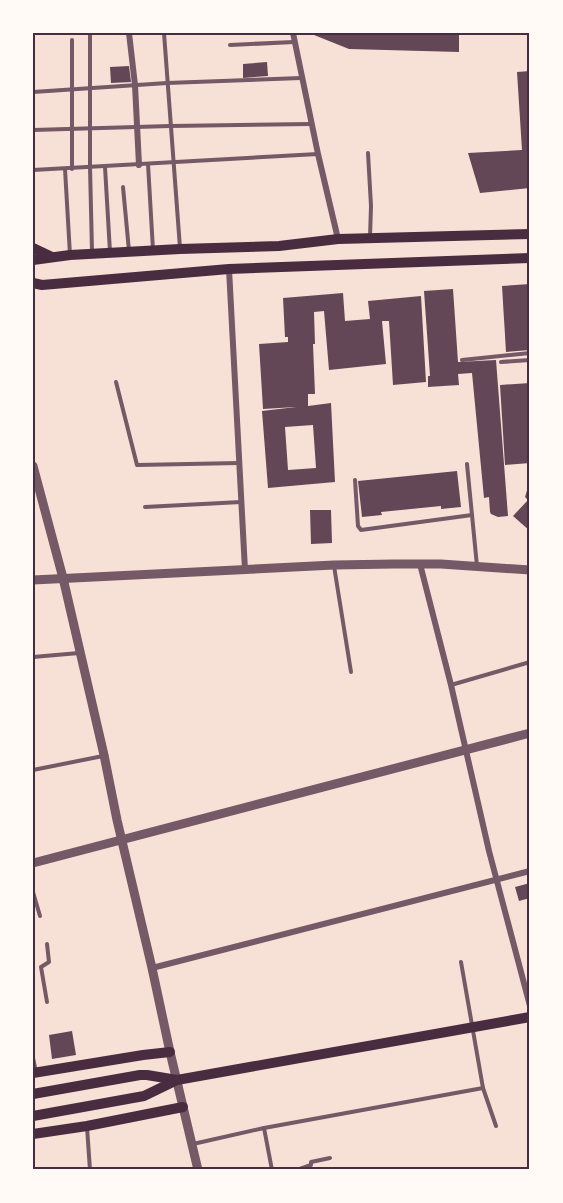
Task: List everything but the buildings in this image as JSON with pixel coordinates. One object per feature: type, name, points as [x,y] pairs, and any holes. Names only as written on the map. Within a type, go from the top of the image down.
[{"type":"main road","points":[[33,260],[70,255],[153,250],[279,246],[338,239],[530,234]]},
{"type":"main road","points":[[33,248],[52,257]]},
{"type":"main road","points":[[36,286],[229,269],[530,258]]},
{"type":"main road","points":[[33,1116],[144,1096],[177,1080],[530,1017]]},
{"type":"main road","points":[[35,1073],[170,1052]]},
{"type":"main road","points":[[33,1094],[147,1075],[177,1080]]},
{"type":"main road","points":[[33,1134],[183,1107]]},
{"type":"street","points":[[129,33],[135,85],[139,165]]},
{"type":"street","points":[[293,33],[338,239]]},
{"type":"street","points":[[229,269],[245,570]]},
{"type":"street","points":[[33,466],[63,578],[198,1170]]},
{"type":"street","points":[[420,564],[496,879],[530,1006]]},
{"type":"street","points":[[33,580],[334,566],[441,564],[528,568]]},
{"type":"street","points":[[33,863],[530,733]]},
{"type":"street","points":[[152,968],[530,871]]},
{"type":"lane","points":[[90,33],[92,254]]},
{"type":"lane","points":[[164,33],[180,249]]},
{"type":"lane","points":[[72,40],[72,169]]},
{"type":"lane","points":[[230,45],[295,42]]},
{"type":"lane","points":[[33,92],[167,83],[302,78]]},
{"type":"lane","points":[[33,130],[312,124]]},
{"type":"lane","points":[[368,153],[370,238]]},
{"type":"lane","points":[[33,170],[318,154]]},
{"type":"lane","points":[[148,164],[153,250]]},
{"type":"lane","points":[[105,166],[111,253]]},
{"type":"lane","points":[[64,169],[70,255]]},
{"type":"lane","points":[[123,187],[129,252]]},
{"type":"lane","points":[[462,360],[530,353]]},
{"type":"lane","points":[[501,362],[530,360]]},
{"type":"lane","points":[[117,382],[137,465],[239,463]]},
{"type":"lane","points":[[466,464],[477,566]]},
{"type":"lane","points":[[355,480],[358,526],[361,530],[472,515]]},
{"type":"lane","points":[[144,507],[241,502]]},
{"type":"lane","points":[[334,566],[351,672]]},
{"type":"lane","points":[[33,657],[80,653]]},
{"type":"lane","points":[[451,685],[530,662]]},
{"type":"lane","points":[[33,770],[104,755]]},
{"type":"lane","points":[[33,892],[40,916]]},
{"type":"lane","points":[[47,944],[49,962],[41,967],[47,1002]]},
{"type":"lane","points":[[461,962],[483,1088],[496,1126]]},
{"type":"lane","points":[[33,1058],[35,1073]]},
{"type":"lane","points":[[192,1144],[264,1128],[483,1088]]},
{"type":"lane","points":[[87,1126],[90,1170]]},
{"type":"lane","points":[[264,1128],[272,1170]]},
{"type":"lane","points":[[297,1170],[311,1166],[311,1162],[330,1158]]}]
